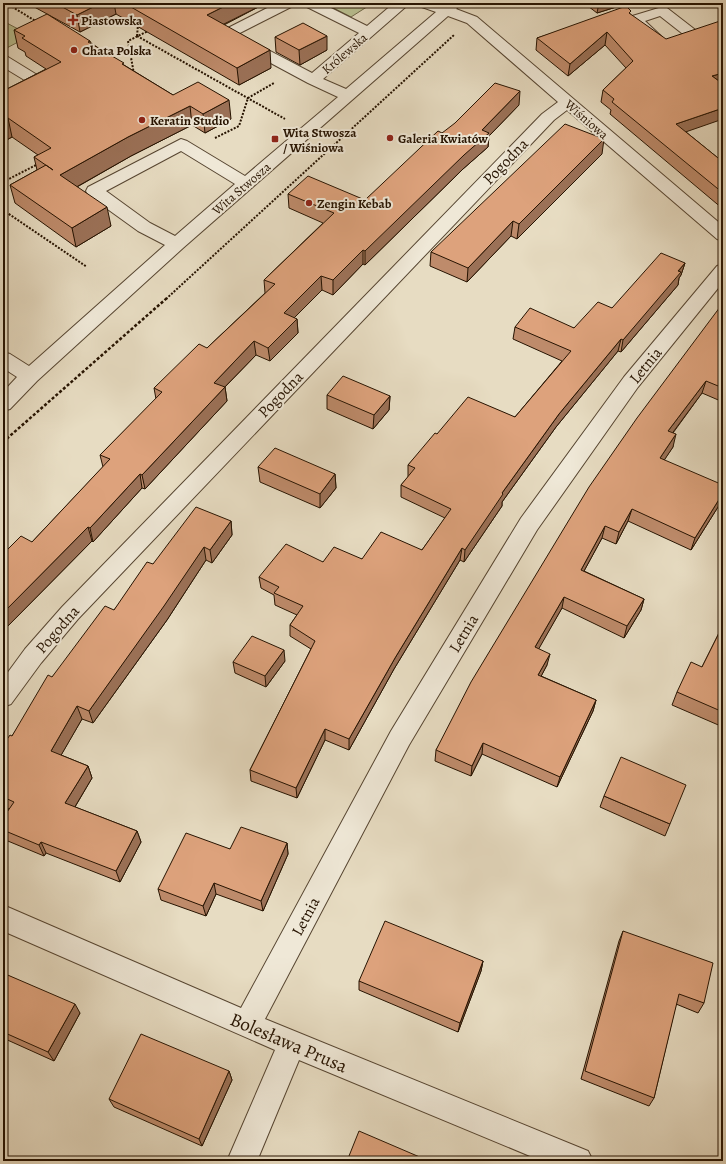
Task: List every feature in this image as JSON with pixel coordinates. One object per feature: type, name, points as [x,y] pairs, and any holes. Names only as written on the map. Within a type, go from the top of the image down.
[{"type":"street","points":[[288,3],[227,34],[313,80]]},
{"type":"street","points":[[310,3],[368,32]]},
{"type":"street","name":"Królewska","points":[[347,95],[313,80],[403,3]]},
{"type":"street","name":"Wiśniowa","points":[[424,3],[451,7],[472,20],[723,235]]},
{"type":"street","name":"Wita Stwosza","points":[[3,404],[30,376],[177,244],[347,95],[451,7]]},
{"type":"street","points":[[664,44],[634,20],[662,12],[692,35]]},
{"type":"street","points":[[3,60],[42,84],[3,104]]},
{"type":"street","name":"Pogodna","points":[[3,697],[33,656],[70,613],[548,117],[568,102]]},
{"type":"street","points":[[177,244],[144,227],[94,191],[181,144],[232,176],[246,183]]},
{"type":"street","name":"Letnia","points":[[247,1025],[400,738],[529,524],[631,382],[723,270]]},
{"type":"street","points":[[3,359],[30,376]]},
{"type":"street","name":"Wita Stwosza","points":[[3,394],[30,376]]},
{"type":"street","name":"Bolesława Prusa","points":[[3,918],[247,1025],[578,1161]]},
{"type":"street","points":[[242,1161],[292,1043]]},
{"type":"path","points":[[6,3],[43,26]]},
{"type":"path","points":[[3,8],[9,5]]},
{"type":"path","points":[[3,442],[146,318],[472,20]]},
{"type":"path","points":[[137,36],[138,21]]},
{"type":"path","points":[[135,80],[128,41],[150,29]]},
{"type":"path","points":[[137,36],[285,119]]},
{"type":"path","points":[[191,150],[239,126],[248,98],[295,71]]},
{"type":"path","points":[[3,182],[42,162]]},
{"type":"path","points":[[3,210],[87,267]]},
{"type":"green space","points":[[324,3],[373,3],[351,17]]},
{"type":"green space","points":[[3,21],[20,30],[20,41],[3,50]]},
{"type":"building","points":[[55,3],[101,3],[77,15]]},
{"type":"building","points":[[124,3],[231,3],[207,15],[270,50],[237,68]]},
{"type":"building","points":[[629,5],[628,8],[631,11],[629,13],[666,39],[723,20],[723,73],[712,76],[723,84],[723,108],[676,124],[723,162],[723,193],[612,102],[614,99],[603,90],[633,61],[607,32],[570,64],[537,38]]},
{"type":"building","points":[[47,14],[90,41],[88,42],[124,63],[122,64],[173,95],[198,82],[229,100],[203,114],[190,106],[128,137],[60,175],[107,207],[72,228],[10,185],[46,165],[34,157],[51,148],[8,118],[3,121],[3,91],[61,62],[22,38],[25,36],[14,30]]},
{"type":"building","points":[[303,23],[327,36],[299,50],[275,37]]},
{"type":"building","points":[[495,83],[520,91],[482,130],[489,133],[464,155],[365,251],[363,250],[333,280],[321,276],[284,313],[297,319],[268,348],[254,341],[214,383],[225,387],[142,475],[140,474],[90,528],[88,527],[3,613],[3,554],[21,536],[32,542],[110,459],[100,455],[162,392],[154,388],[199,344],[207,348],[275,284],[264,280],[334,213],[288,194],[308,176],[365,200],[438,131],[442,133],[455,123]]},
{"type":"building","points":[[565,124],[604,139],[519,224],[513,221],[468,268],[431,252]]},
{"type":"building","points":[[661,253],[685,263],[678,271],[681,272],[623,340],[621,339],[559,414],[502,493],[503,494],[465,550],[462,548],[395,658],[349,739],[325,729],[296,788],[250,770],[315,641],[290,625],[303,606],[274,593],[279,587],[259,577],[286,544],[323,562],[334,547],[362,559],[381,532],[422,550],[451,509],[401,485],[415,468],[408,465],[435,433],[437,434],[468,397],[515,417],[571,351],[515,327],[530,308],[574,328],[598,302],[612,308]]},
{"type":"building","points":[[723,303],[723,388],[706,381],[668,431],[676,434],[660,458],[723,485],[723,493],[695,538],[632,509],[619,532],[605,526],[581,570],[644,599],[627,626],[564,597],[535,647],[550,654],[538,675],[596,700],[560,777],[483,743],[472,766],[436,750],[471,682],[589,487],[637,418]]},
{"type":"building","points":[[343,376],[390,396],[374,415],[327,395]]},
{"type":"building","points":[[275,448],[335,474],[320,494],[258,467]]},
{"type":"building","points":[[196,507],[231,521],[210,550],[204,547],[89,711],[77,706],[51,751],[88,766],[65,803],[137,831],[116,871],[41,842],[39,845],[3,830],[3,818],[14,802],[3,797],[3,745],[10,735],[12,736],[48,675],[52,677],[105,606],[114,610],[147,562],[153,564]]},
{"type":"building","points":[[723,625],[723,712],[677,692],[691,662],[702,667]]},
{"type":"building","points":[[252,636],[284,650],[265,676],[233,662]]},
{"type":"building","points":[[621,757],[686,785],[670,824],[604,796]]},
{"type":"building","points":[[241,827],[287,843],[261,901],[214,883],[203,906],[158,889],[186,833],[230,849]]},
{"type":"building","points":[[385,921],[483,961],[460,1023],[359,981]]},
{"type":"building","points":[[623,931],[713,963],[704,1003],[679,994],[654,1098],[585,1071]]},
{"type":"building","points":[[3,973],[75,1004],[48,1052],[3,1032]]},
{"type":"building","points":[[141,1034],[229,1071],[199,1139],[109,1099]]},
{"type":"building","points":[[359,1131],[422,1158],[421,1161],[347,1161]]},
{"type":"place","name":"Piastowska","points":[[73,20]]},
{"type":"place","name":"Chata Polska","points":[[74,50]]},
{"type":"place","name":"Keratin Studio","points":[[142,120]]},
{"type":"place","name":"Galeria Kwiatów","points":[[390,138]]},
{"type":"place","name":"Wita Stwosza / Wiśniowa","points":[[275,139]]},
{"type":"place","name":"Zengin Kebab","points":[[309,203]]}]
